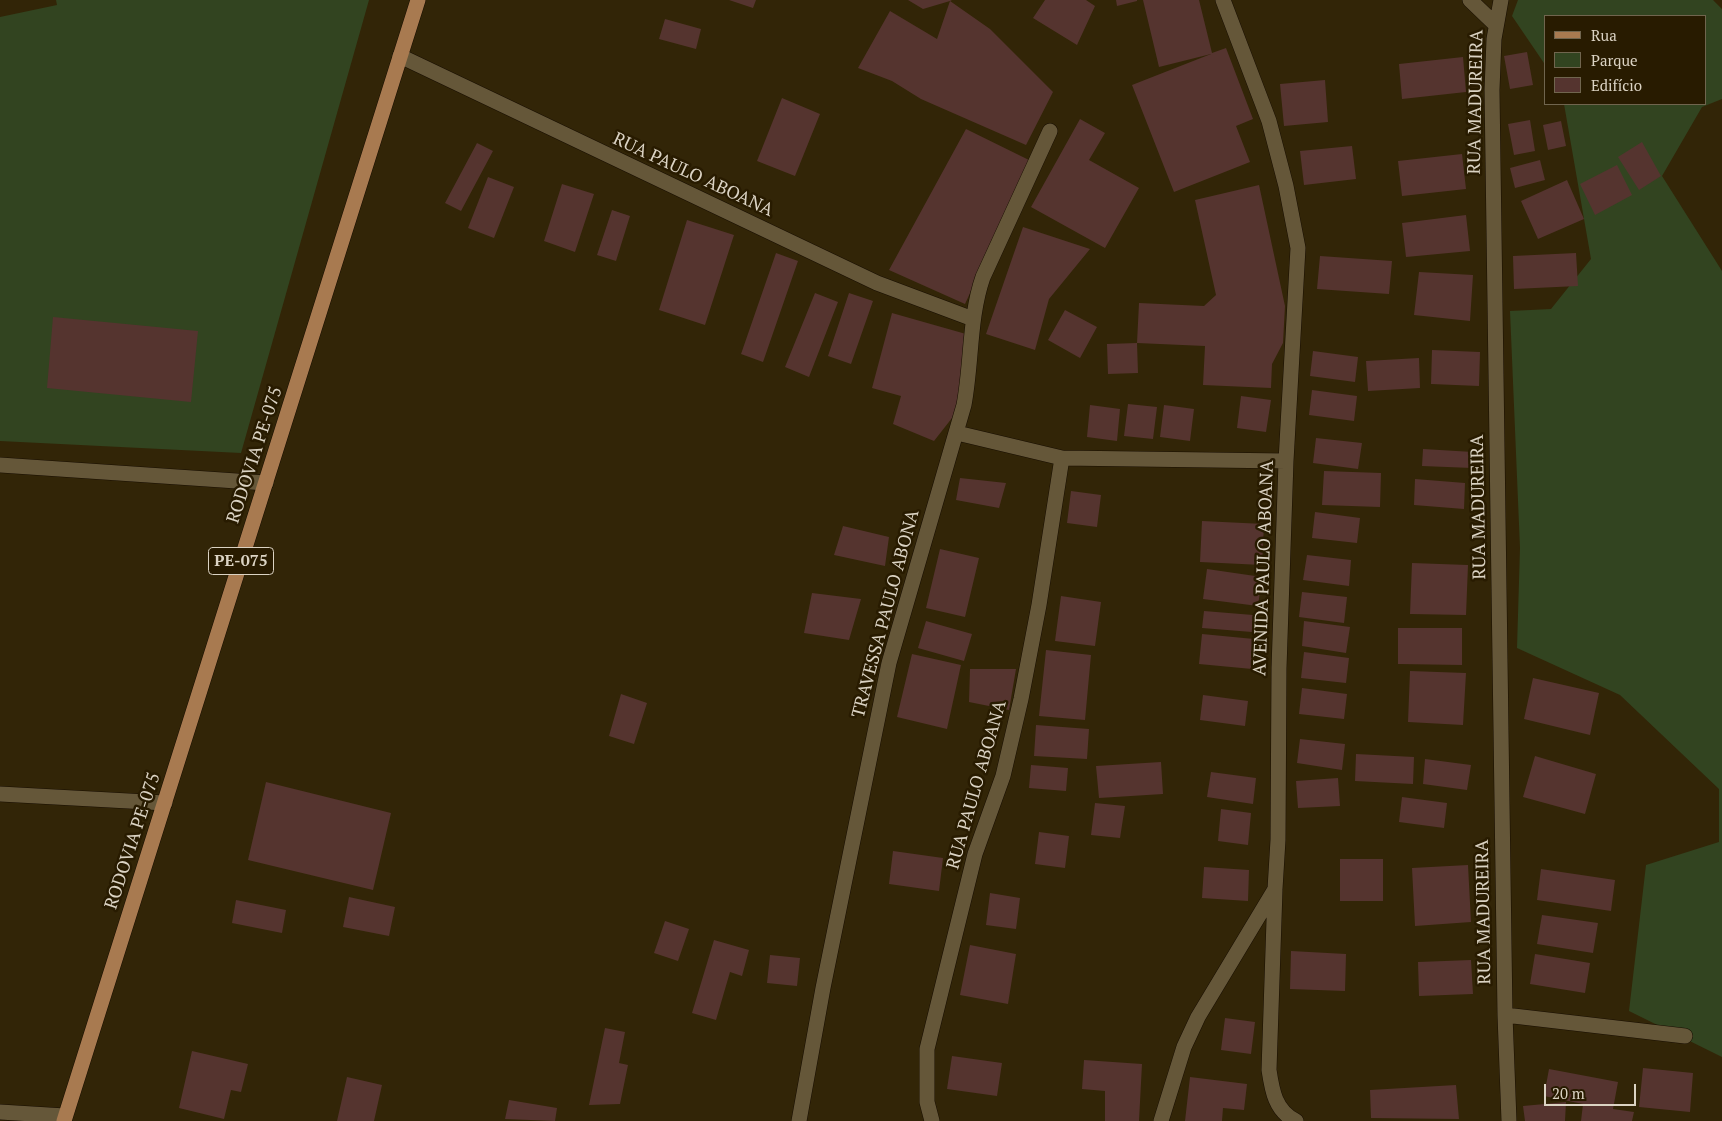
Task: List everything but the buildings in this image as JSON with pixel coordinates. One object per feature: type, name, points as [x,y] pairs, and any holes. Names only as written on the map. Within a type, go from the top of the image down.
[{"type":"main road","name":"RODOVIA PE-075","points":[[65,1119],[418,0]]},
{"type":"street","name":"AVENIDA PAULO ABOANA","points":[[1162,1121],[1184,1047],[1198,1017],[1275,889],[1278,840],[1279,668],[1286,461],[1298,248],[1286,186],[1269,121],[1223,0]]},
{"type":"street","points":[[1470,0],[1496,25]]},
{"type":"street","name":"RUA MADUREIRA","points":[[1501,0],[1496,25],[1492,90],[1504,1015],[1509,1121]]},
{"type":"street","name":"RUA PAULO ABOANA","points":[[400,56],[877,283],[973,319]]},
{"type":"street","name":"TRAVESSA PAULO ABONA","points":[[799,1121],[826,970],[889,663],[957,433],[969,379],[976,298],[1050,131]]},
{"type":"street","points":[[957,433],[1062,458],[1286,461]]},
{"type":"street","name":"RUA PAULO ABOANA","points":[[932,1121],[927,1102],[927,1050],[976,854],[1003,776],[1021,700],[1039,605],[1062,458]]},
{"type":"street","points":[[0,465],[266,483]]},
{"type":"street","points":[[0,794],[165,803]]},
{"type":"street","points":[[1275,889],[1268,1070],[1273,1094],[1281,1109],[1294,1120]]},
{"type":"street","points":[[1504,1015],[1685,1036]]},
{"type":"street","points":[[0,1112],[65,1119]]},
{"type":"green space","points":[[56,0],[369,0],[241,453],[0,441],[0,17],[57,5]]},
{"type":"green space","points":[[1518,0],[1713,0],[1722,9],[1722,99],[1707,105],[1707,15],[1544,15],[1544,63],[1512,16]]},
{"type":"green space","points":[[1564,105],[1707,105],[1702,107],[1662,176],[1722,271],[1722,1057],[1629,1011],[1646,865],[1719,842],[1719,789],[1620,695],[1517,648],[1520,548],[1510,311],[1551,309],[1591,259]]}]
